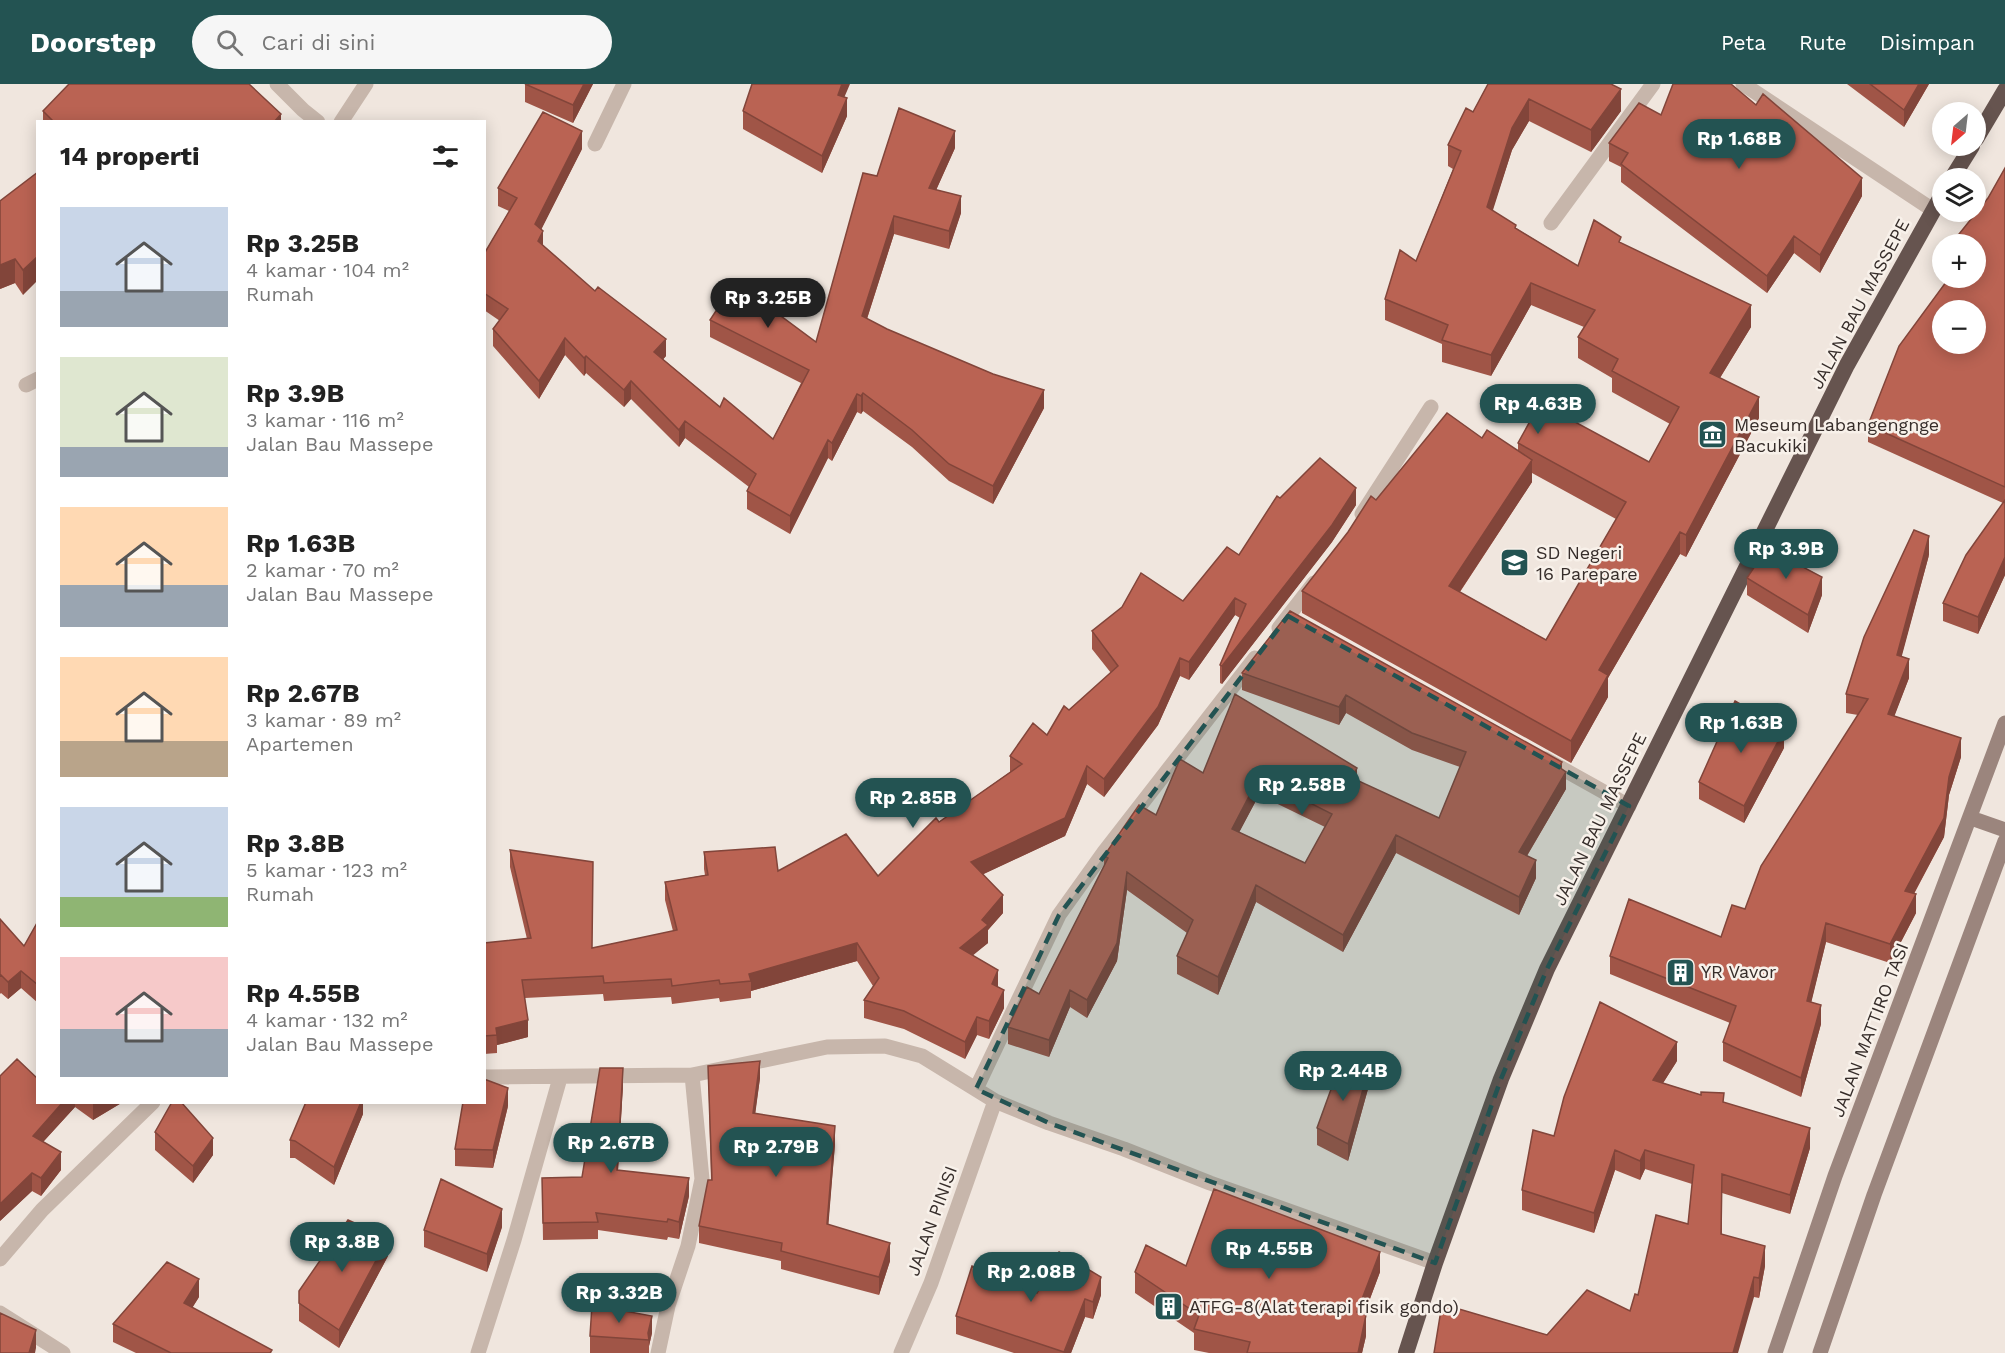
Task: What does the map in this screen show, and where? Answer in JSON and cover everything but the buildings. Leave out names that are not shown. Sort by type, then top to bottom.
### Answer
[{"type":"highway","points":[[1986,123],[2005,90]]},
{"type":"highway","name":"JALAN BAU MASSEPE","points":[[1406,1353],[1435,1263],[1501,1079],[1547,969],[1847,365],[1932,212]]},
{"type":"main road","name":"JALAN MATTIRO TASI","points":[[1775,1353],[1835,1176],[2005,723]]},
{"type":"main road","points":[[1971,818],[2005,830]]},
{"type":"main road","points":[[1820,1353],[1874,1195],[2005,842]]},
{"type":"street","points":[[277,84],[316,120]]},
{"type":"street","points":[[342,120],[366,84]]},
{"type":"street","points":[[595,144],[624,84]]},
{"type":"street","points":[[1551,222],[1653,84]]},
{"type":"street","points":[[1743,84],[1932,209]]},
{"type":"street","points":[[1353,528],[1431,407]]},
{"type":"street","points":[[976,1089],[1059,915],[1104,852],[1269,640],[1293,619],[1321,574]]},
{"type":"street","points":[[1536,754],[1629,806]]},
{"type":"street","points":[[486,1077],[692,1075],[828,1047],[885,1046],[922,1056],[995,1101],[1210,1184],[1435,1263]]},
{"type":"street","points":[[658,1353],[668,1306],[688,1246],[702,1179],[692,1075]]},
{"type":"street","points":[[478,1353],[499,1290],[560,1077]]},
{"type":"street","name":"JALAN PINISI","points":[[901,1353],[931,1283],[995,1101]]},
{"type":"street","points":[[0,1259],[42,1210],[151,1104]]},
{"type":"street","points":[[0,1313],[63,1353]]},
{"type":"highlighted area","points":[[1288,616],[1629,806],[1547,969],[1501,1079],[1435,1263],[1049,1123],[976,1089],[1059,915]]},
{"type":"place","name":"Meseum Labangengnge Bacukiki","points":[[1713,435]]},
{"type":"place","name":"SD Negeri 16 Parepare","points":[[1515,563]]},
{"type":"place","name":"YR Vavor","points":[[1680,972]]},
{"type":"place","name":"ATFG-8(Alat terapi fisik gondo)","points":[[1168,1307]]}]
